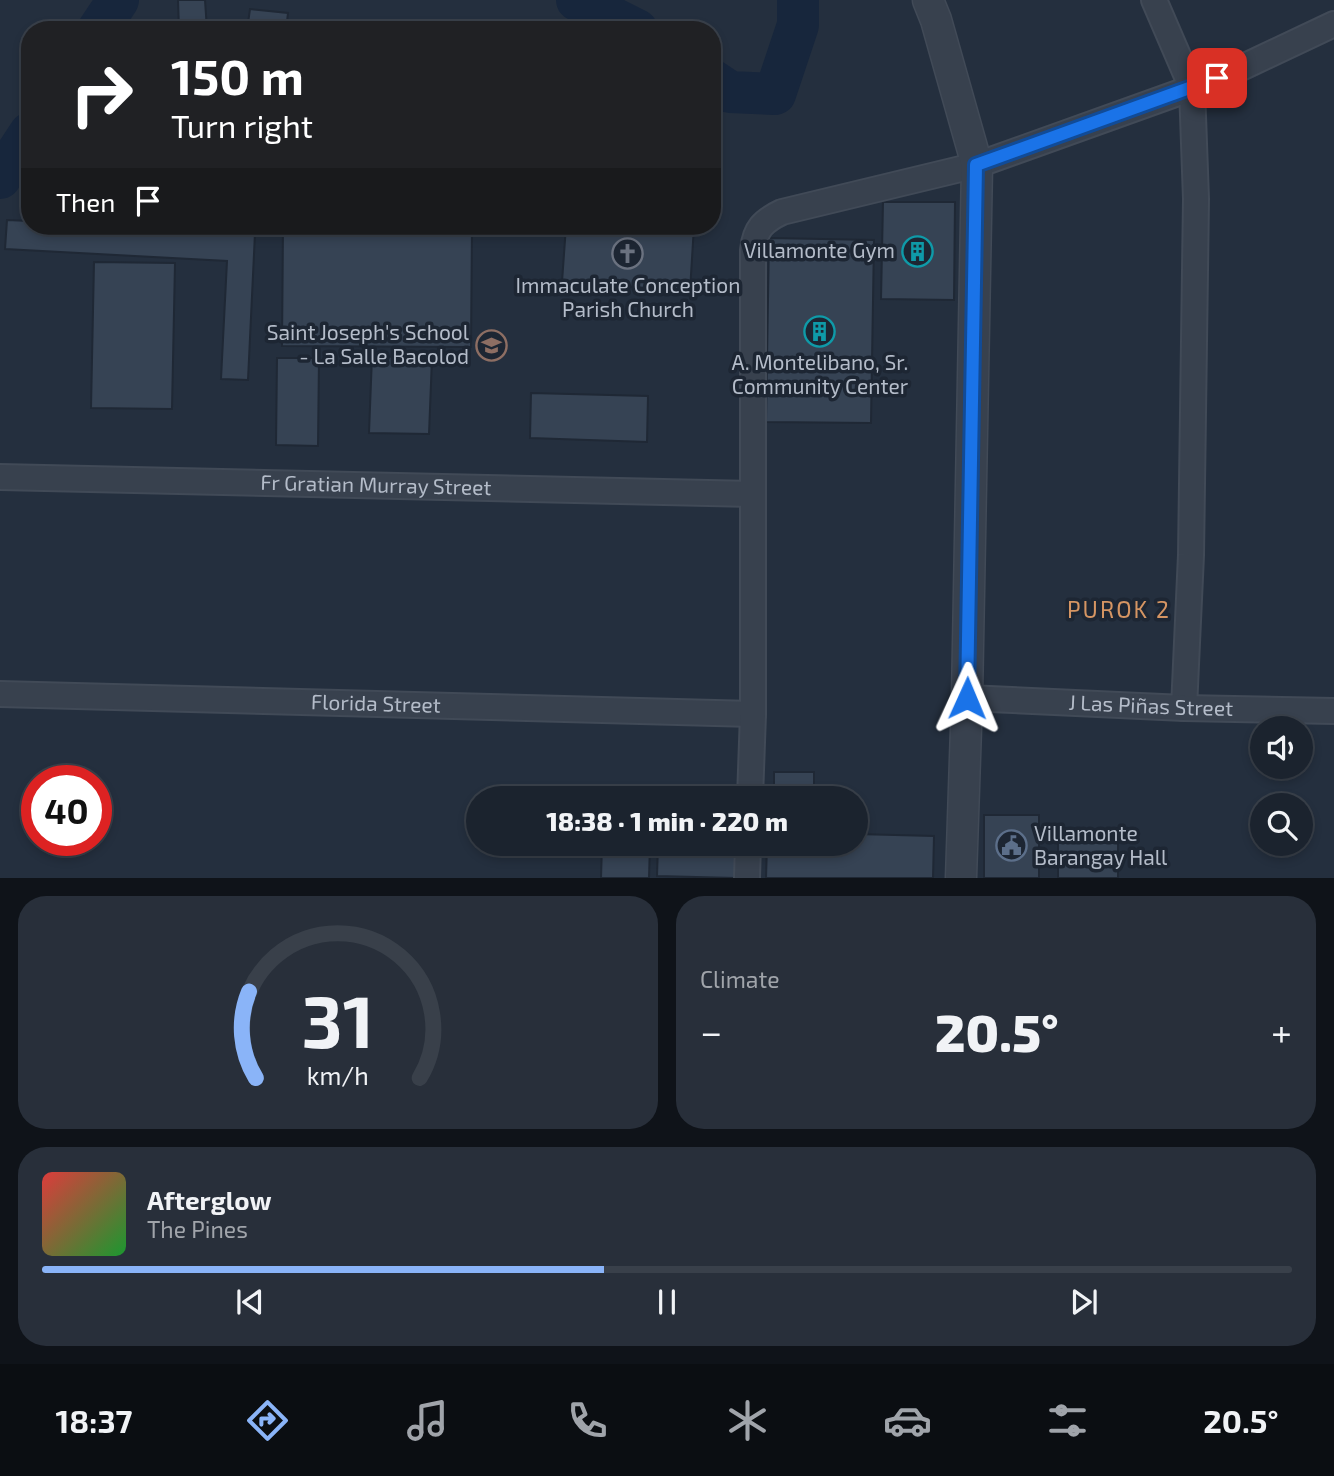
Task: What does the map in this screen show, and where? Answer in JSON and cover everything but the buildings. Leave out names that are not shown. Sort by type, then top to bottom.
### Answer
[{"type":"street","points":[[928,0],[976,165],[967,698],[961,877]]},
{"type":"street","points":[[1154,0],[1192,88],[1195,224],[1191,555],[1184,708]]},
{"type":"street","points":[[750,786],[754,250],[760,225],[782,212],[976,165],[1192,88],[1243,67],[1334,23]]},
{"type":"street","name":"Fr Gratian Murray Street","points":[[0,477],[753,494]]},
{"type":"street","name":"Florida Street","points":[[0,694],[753,714]]},
{"type":"street","name":"J Las Piñas Street","points":[[967,698],[1184,708],[1334,711]]},
{"type":"street","points":[[747,877],[748,856]]},
{"type":"waterway","points":[[104,21],[118,0]]},
{"type":"waterway","points":[[577,0],[619,21]]},
{"type":"waterway","points":[[721,86],[730,92],[775,94],[798,25],[798,0]]},
{"type":"waterway","points":[[0,178],[21,146]]},
{"type":"place","name":"Villamonte Gym","points":[[918,251]]},
{"type":"place","name":"Immaculate Conception Parish Church","points":[[628,254]]},
{"type":"place","name":"A. Montelibano, Sr. Community Center","points":[[820,331]]},
{"type":"place","name":"Saint Joseph's School - La Salle Bacolod","points":[[492,345]]},
{"type":"place","name":"Villamonte Barangay Hall","points":[[1011,846]]},
{"type":"district","name":"PUROK 2","points":[[1119,610]]},
{"type":"route","points":[[967,698],[976,165],[1217,78]]}]
